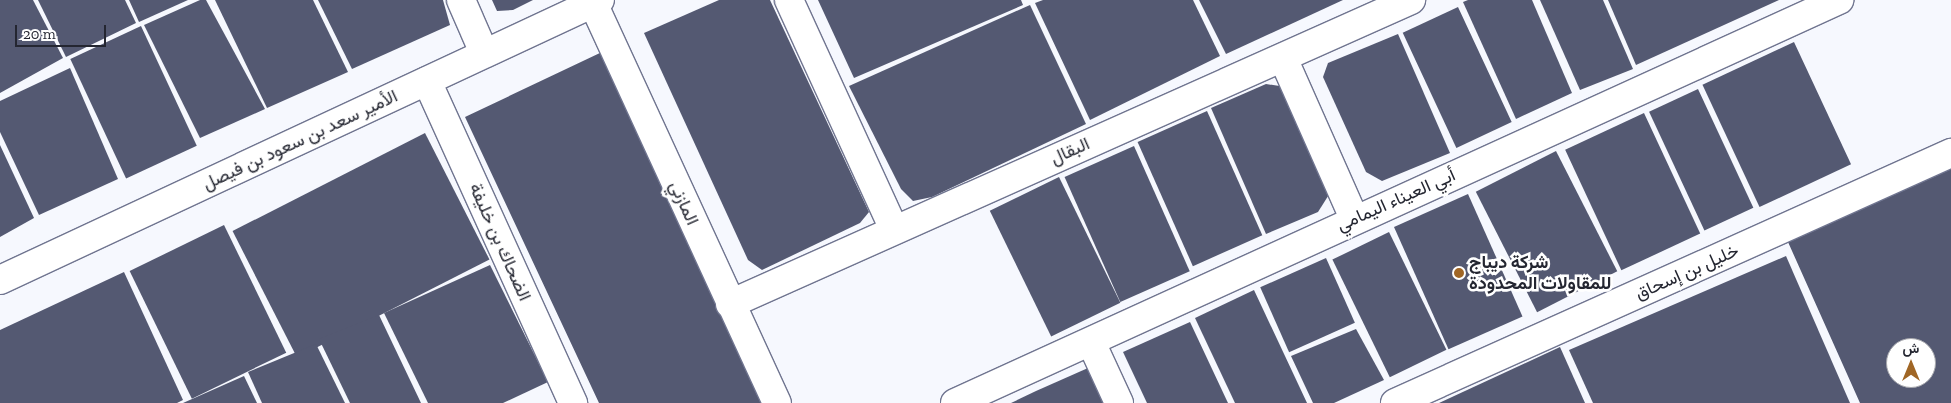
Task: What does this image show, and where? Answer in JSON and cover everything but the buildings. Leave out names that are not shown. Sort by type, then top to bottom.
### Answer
[{"type":"street","points":[[461,0],[484,52]]},
{"type":"street","points":[[789,0],[894,229]]},
{"type":"street","name":"البقال","points":[[730,304],[894,229],[1411,0]]},
{"type":"street","name":"أبي العيناء اليمامي","points":[[955,403],[1091,342],[1354,218],[1839,0]]},
{"type":"street","name":"الأمير سعد بن سعود بن فيصل","points":[[0,280],[426,81],[484,52],[596,2]]},
{"type":"street","name":"المازني","points":[[596,2],[730,304],[777,403]]},
{"type":"street","points":[[1283,58],[1354,218]]},
{"type":"street","name":"الضحاك بن خليفة","points":[[426,81],[570,402]]},
{"type":"street","name":"خليل بن إسحاق","points":[[1395,403],[1951,153]]},
{"type":"street","points":[[1091,342],[1119,403]]},
{"type":"place","name":"شركة ديباج للمقاولات المحدودة","points":[[1459,273]]}]
